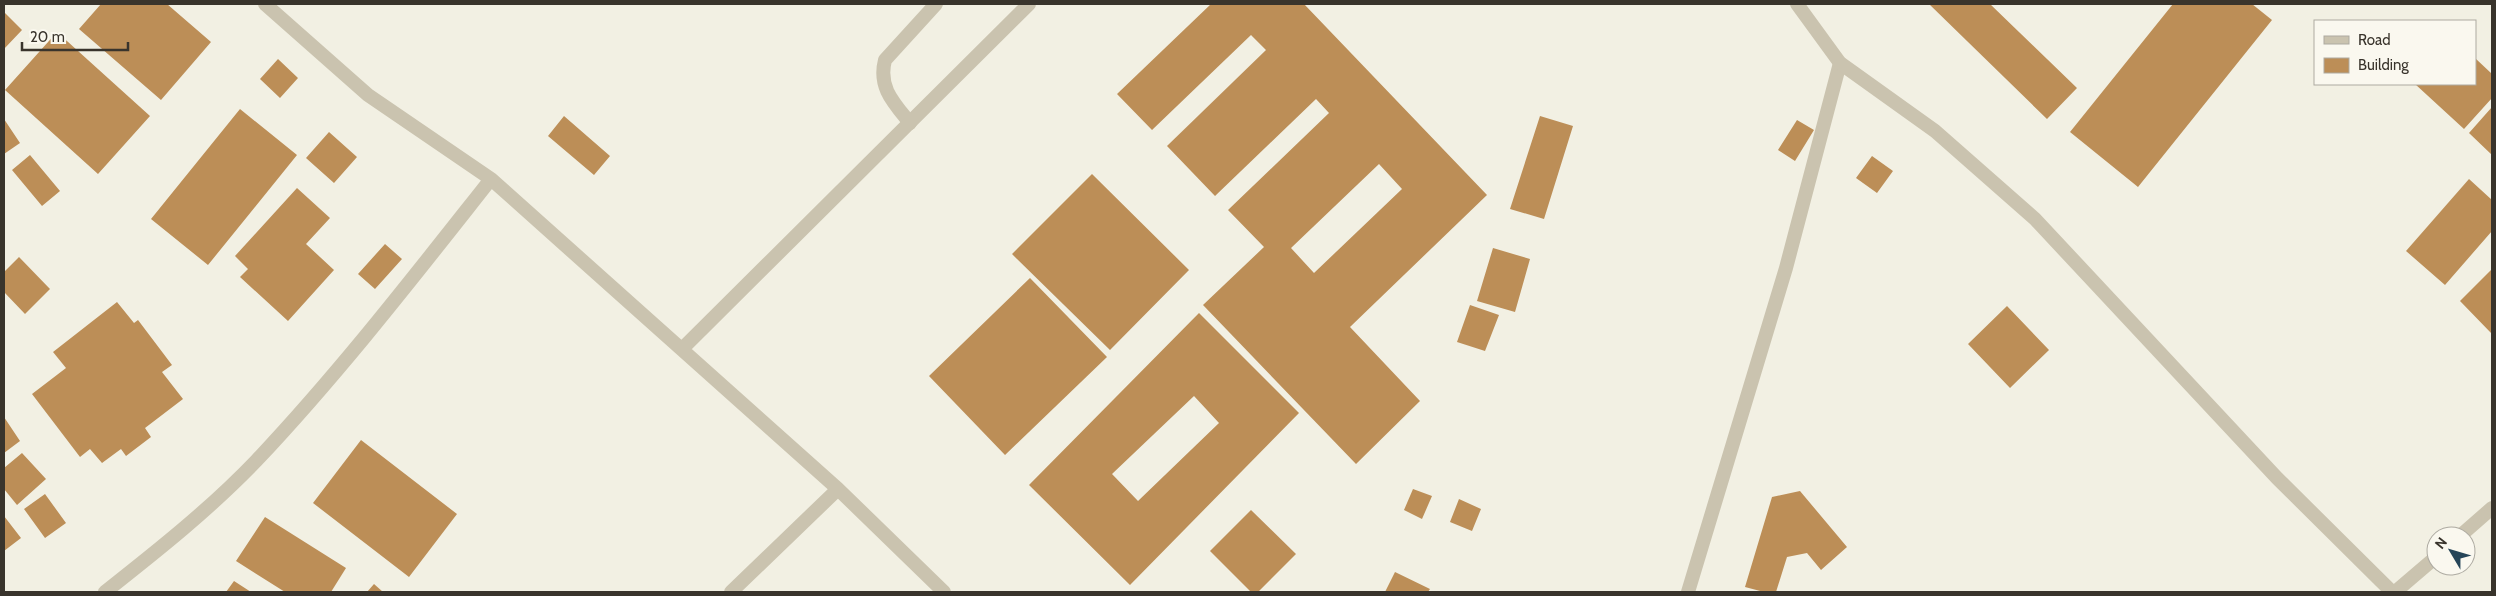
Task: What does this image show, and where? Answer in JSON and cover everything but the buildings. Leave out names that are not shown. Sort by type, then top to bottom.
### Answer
[{"type":"street","points":[[266,4],[368,95],[491,179],[838,489],[944,592]]},
{"type":"street","points":[[910,123],[888,95],[882,72],[885,60],[936,4]]},
{"type":"street","points":[[682,349],[1029,4]]},
{"type":"street","points":[[1797,4],[1840,63],[1935,132],[2035,218],[2277,478],[2394,592],[2426,565]]},
{"type":"street","points":[[1688,592],[1786,268],[1840,63]]},
{"type":"street","points":[[105,592],[169,542],[256,462],[367,336],[491,179]]},
{"type":"street","points":[[731,592],[838,489]]},
{"type":"street","points":[[2471,526],[2492,508]]}]
